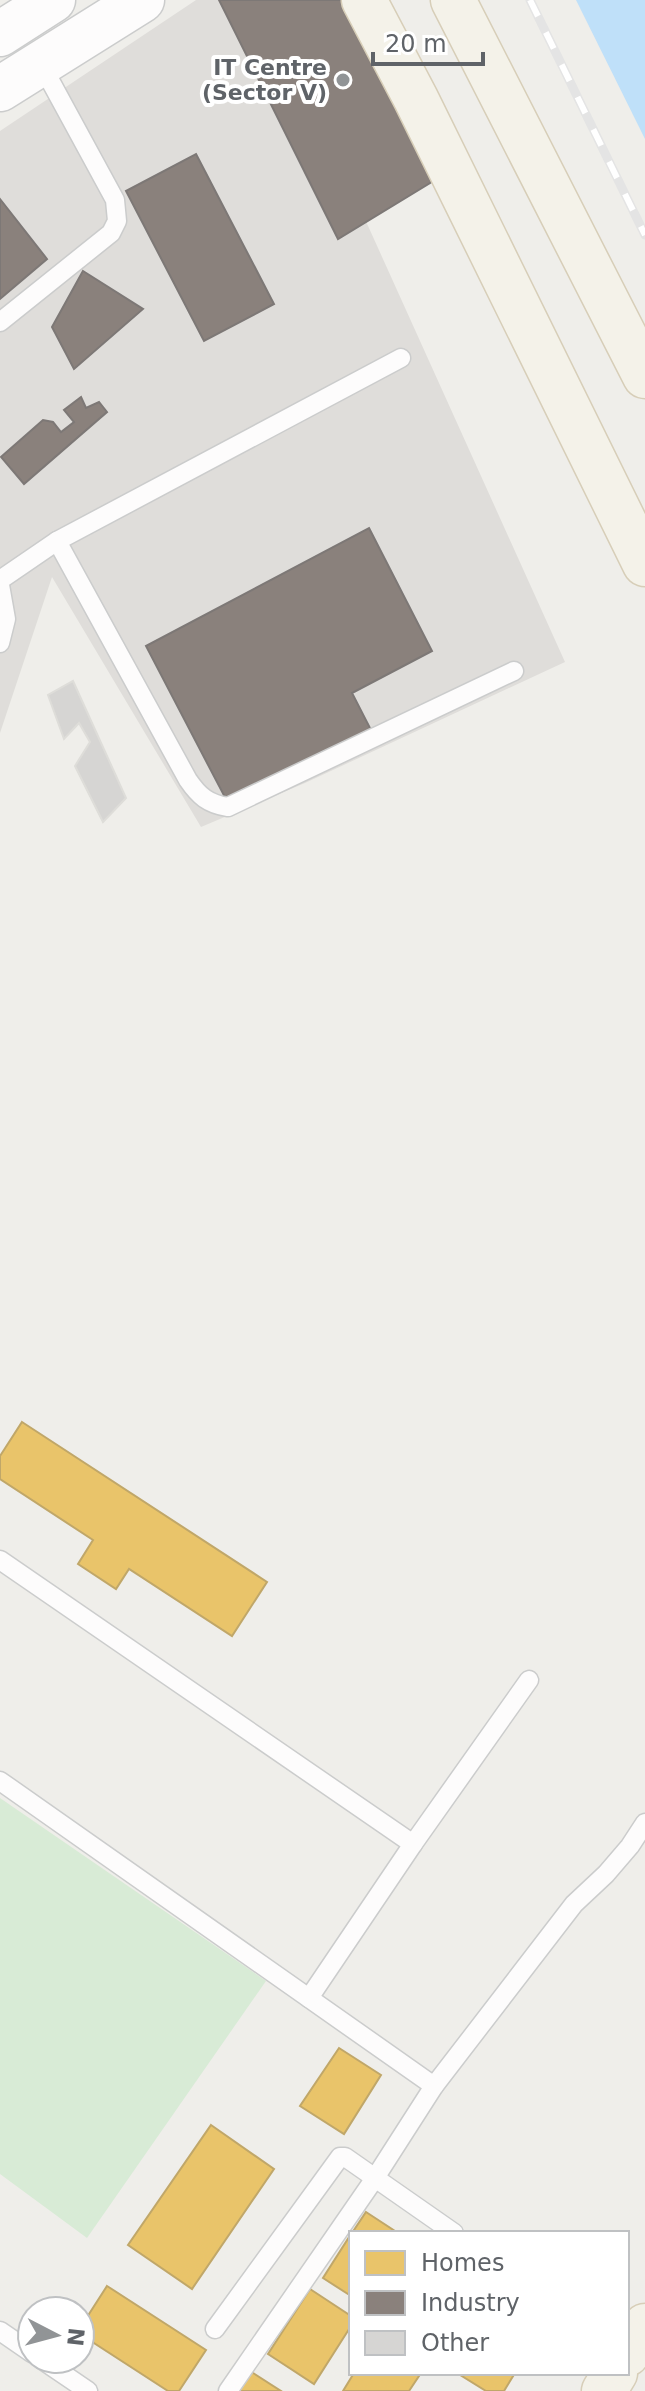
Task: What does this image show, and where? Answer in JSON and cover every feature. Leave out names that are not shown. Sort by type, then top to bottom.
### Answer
[{"type":"main road","points":[[364,0],[645,564]]},
{"type":"main road","points":[[453,0],[645,376]]},
{"type":"main road","points":[[629,2351],[645,2326]]},
{"type":"street","points":[[0,34],[53,0]]},
{"type":"street","points":[[0,89],[142,0]]},
{"type":"lane","points":[[0,322],[111,233],[117,221],[115,200],[40,62]]},
{"type":"lane","points":[[0,643],[6,619],[0,582],[57,541],[401,358]]},
{"type":"lane","points":[[57,541],[188,780],[198,795],[212,804],[228,807],[514,671]]},
{"type":"lane","points":[[0,1560],[413,1844]]},
{"type":"lane","points":[[309,1998],[529,1680]]},
{"type":"lane","points":[[0,1781],[434,2086]]},
{"type":"lane","points":[[228,2391],[375,2178],[434,2086],[574,1904],[606,1874],[645,1823]]},
{"type":"lane","points":[[215,2329],[337,2160],[345,2157],[451,2231]]},
{"type":"lane","points":[[64,2375],[88,2391]]},
{"type":"shaded area","points":[[196,0],[266,0],[565,662],[305,783],[201,827],[52,577],[0,733],[0,131]]},
{"type":"green space","points":[[0,1798],[266,1981],[87,2238],[0,2174]]},
{"type":"water","points":[[576,0],[645,0],[645,139]]},
{"type":"building: Homes","points":[[22,1422],[267,1582],[232,1636],[129,1569],[116,1589],[78,1564],[93,1540],[0,1479],[0,1456]]},
{"type":"building: Homes","points":[[339,2048],[381,2075],[344,2134],[300,2106]]},
{"type":"building: Homes","points":[[211,2125],[274,2169],[192,2289],[128,2245]]},
{"type":"building: Homes","points":[[366,2212],[395,2231],[353,2231]]},
{"type":"building: Homes","points":[[349,2237],[349,2295],[323,2278]]},
{"type":"building: Homes","points":[[107,2286],[206,2350],[179,2391],[168,2391],[96,2344],[96,2303]]},
{"type":"building: Homes","points":[[310,2289],[349,2315],[349,2329],[314,2384],[268,2354]]},
{"type":"building: Homes","points":[[250,2371],[281,2391],[237,2391]]},
{"type":"building: Homes","points":[[353,2375],[420,2375],[409,2391],[343,2391]]},
{"type":"building: Homes","points":[[460,2375],[514,2375],[504,2391],[486,2391]]},
{"type":"building: Industry","name":"IT Centre (Sector V)","points":[[219,0],[386,0],[468,160],[338,239]]},
{"type":"building: Industry","points":[[196,154],[274,304],[204,341],[126,191]]},
{"type":"building: Industry","points":[[0,199],[47,259],[0,299]]},
{"type":"building: Industry","points":[[83,271],[143,309],[74,369],[52,327]]},
{"type":"building: Industry","points":[[81,397],[86,408],[99,402],[107,412],[24,484],[1,457],[43,420],[53,422],[61,432],[74,422],[64,410]]},
{"type":"building: Industry","points":[[369,528],[432,651],[352,693],[371,730],[229,805],[146,646]]},
{"type":"building: Other","points":[[73,681],[126,798],[103,822],[75,766],[90,742],[79,723],[64,739],[48,695]]},
{"type":"railway","points":[[530,0],[645,235]]},
{"type":"place","name":"IT Centre (Sector V)","points":[[343,80]]}]
